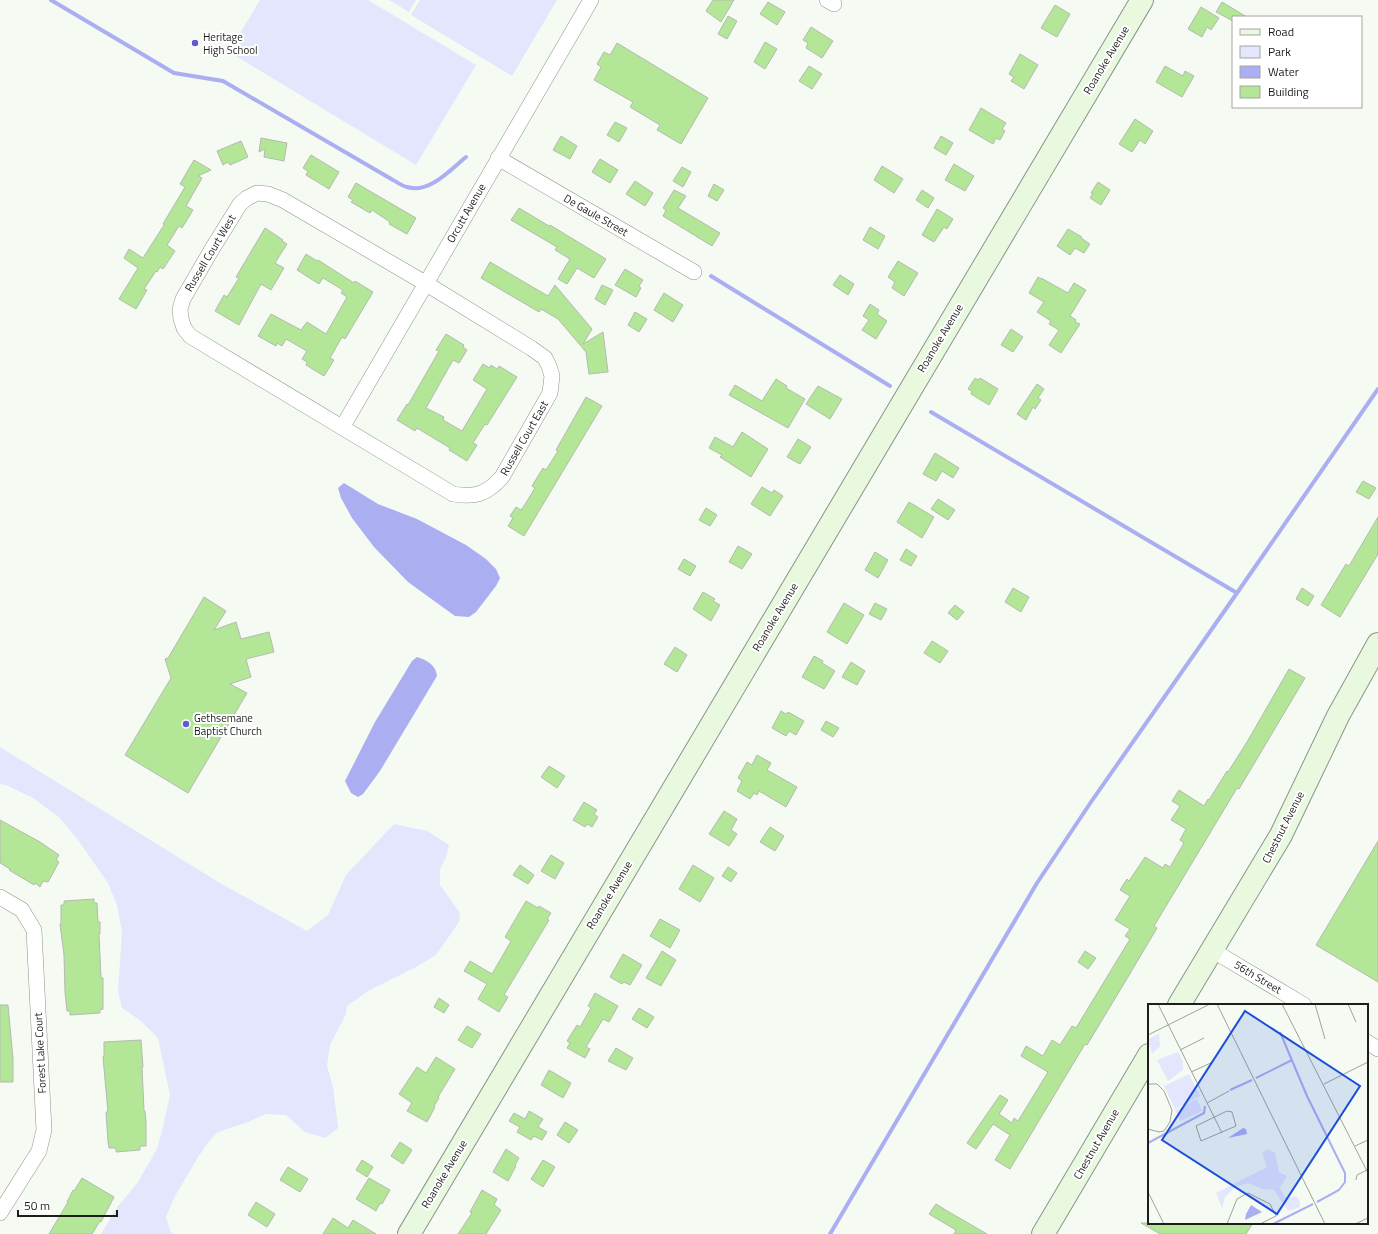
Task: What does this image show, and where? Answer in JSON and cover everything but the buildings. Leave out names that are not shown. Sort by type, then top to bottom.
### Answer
[{"type":"street","name":"Orcutt Avenue","points":[[343,426],[591,0]]},
{"type":"street","name":"Roanoke Avenue","points":[[409,1234],[1142,0]]},
{"type":"street","name":"De Gaule Street","points":[[498,158],[694,272]]},
{"type":"street","name":"Russell Court West","points":[[343,426],[190,336],[184,328],[180,309],[190,284],[240,204],[247,198],[257,193],[268,194],[283,200],[425,283]]},
{"type":"street","name":"Russell Court East","points":[[343,426],[453,494],[474,496],[494,486],[502,477],[550,393],[552,376],[549,366],[545,358],[531,348],[425,283]]},
{"type":"street","name":"Chestnut Avenue","points":[[1180,1004],[1281,835],[1338,716],[1378,644]]},
{"type":"street","name":"Forest Lake Court","points":[[0,897],[22,910],[34,930],[44,1130],[39,1151],[0,1213]]},
{"type":"street","name":"56th Street","points":[[1212,950],[1302,1004]]},
{"type":"street","points":[[1368,1043],[1378,1049]]},
{"type":"street","name":"Chestnut Avenue","points":[[1044,1234],[1148,1057]]},
{"type":"green space","points":[[260,0],[368,0],[476,65],[416,165],[229,52]]},
{"type":"green space","points":[[389,0],[416,0],[409,12]]},
{"type":"green space","points":[[420,0],[557,0],[512,76],[411,15]]},
{"type":"green space","points":[[0,747],[220,883],[307,931],[328,915],[346,875],[394,824],[427,831],[449,845],[446,857],[440,869],[440,885],[460,913],[459,922],[436,955],[416,967],[368,991],[347,1006],[346,1014],[330,1045],[327,1066],[333,1087],[338,1128],[325,1138],[305,1132],[286,1115],[266,1114],[218,1132],[210,1140],[198,1157],[175,1196],[166,1217],[171,1233],[173,1234],[101,1234],[116,1209],[138,1182],[157,1149],[170,1095],[158,1038],[141,1021],[122,1008],[118,991],[122,932],[117,905],[108,883],[78,840],[60,818],[33,798],[6,785],[0,784]]},
{"type":"water","points":[[344,483],[378,504],[417,519],[466,545],[486,559],[496,569],[500,578],[496,586],[476,612],[469,617],[455,616],[408,582],[374,547],[352,518],[341,498],[338,488]]},
{"type":"water","points":[[417,657],[433,666],[437,676],[380,771],[363,794],[358,797],[351,793],[345,781],[375,722],[412,661]]},
{"type":"waterway","points":[[51,0],[174,73],[223,81],[405,186],[415,188],[431,184],[439,180],[466,157]]},
{"type":"waterway","points":[[711,276],[890,386]]},
{"type":"waterway","points":[[830,1234],[1037,883],[1091,802],[1378,389]]},
{"type":"waterway","points":[[931,412],[1237,593]]},
{"type":"place","name":"Heritage High School","points":[[195,43]]},
{"type":"place","name":"Gethsemane Baptist Church","points":[[186,724]]}]
